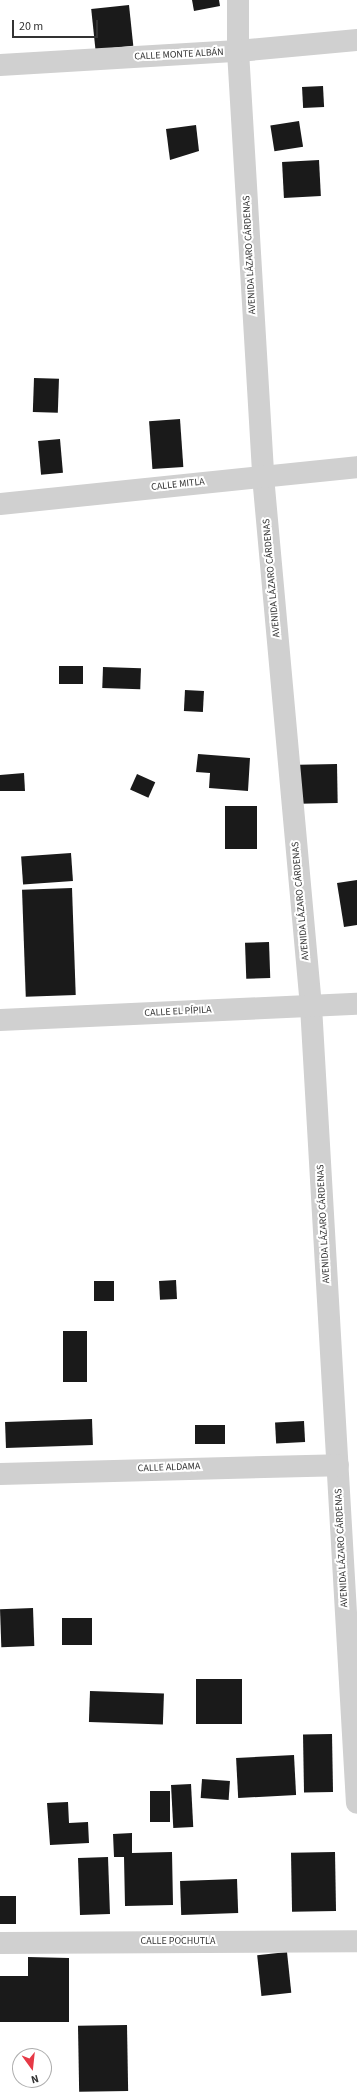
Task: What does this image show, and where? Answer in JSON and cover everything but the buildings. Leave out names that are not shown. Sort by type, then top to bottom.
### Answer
[{"type":"street","name":"AVENIDA LÁZARO CÁRDENAS","points":[[238,0],[238,51],[262,476],[311,1006],[357,1803]]},
{"type":"street","name":"CALLE MONTE ALBÁN","points":[[0,65],[238,51],[357,40]]},
{"type":"street","name":"CALLE MITLA","points":[[0,504],[357,467]]},
{"type":"street","name":"CALLE EL PÍPILA","points":[[0,1020],[357,1004]]},
{"type":"street","name":"CALLE ALDAMA","points":[[0,1474],[338,1465]]},
{"type":"street","name":"CALLE POCHUTLA","points":[[0,1943],[357,1942]]}]
